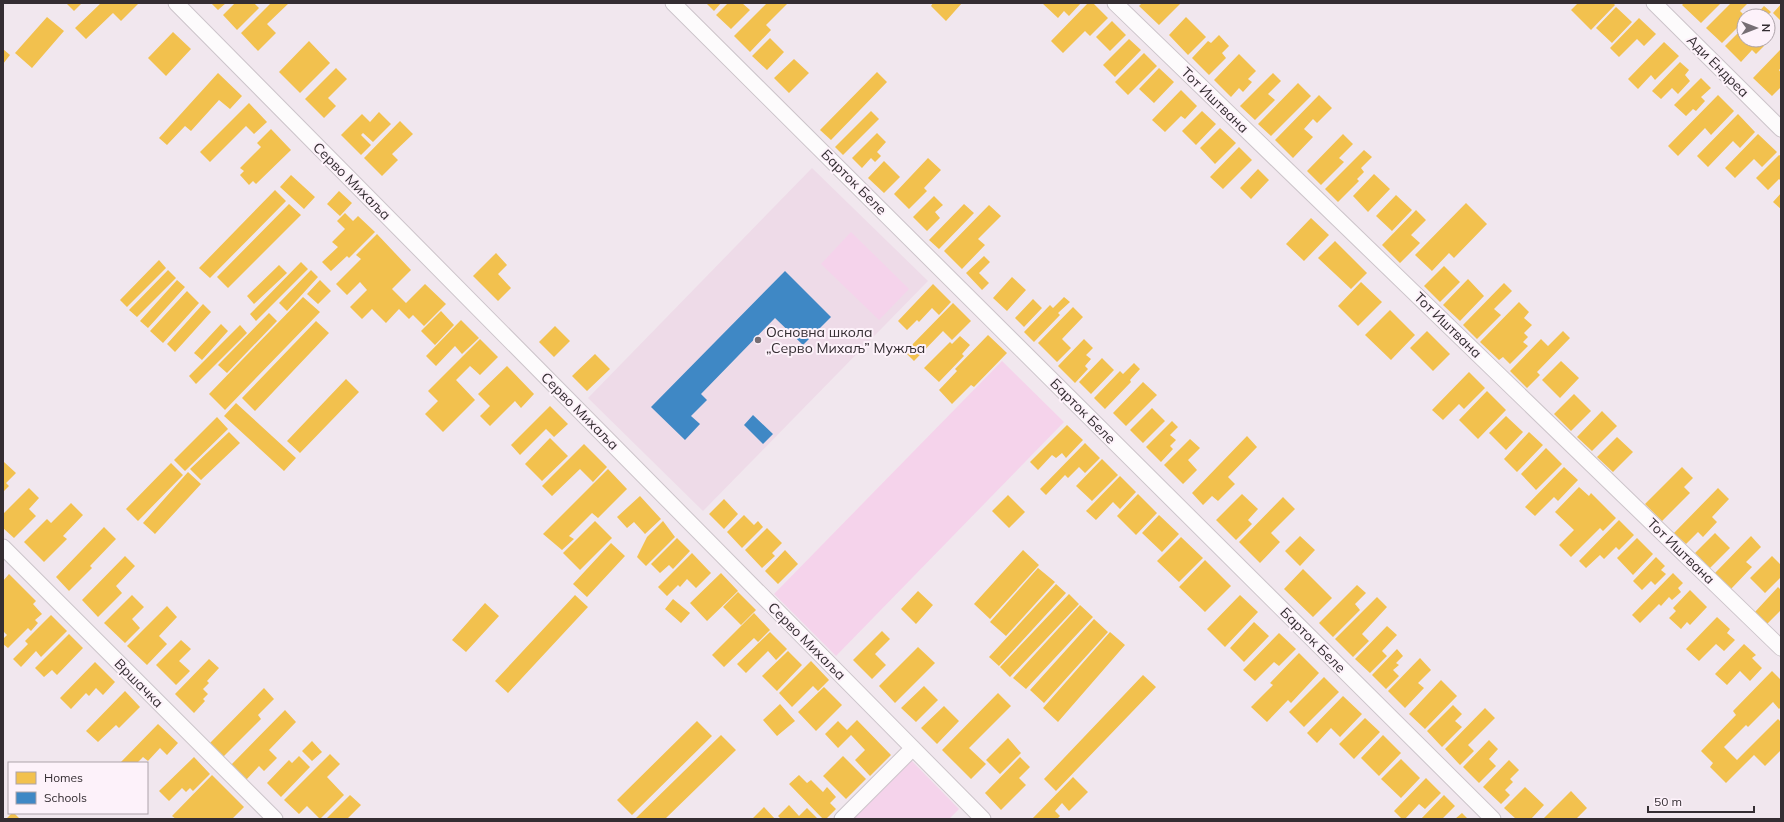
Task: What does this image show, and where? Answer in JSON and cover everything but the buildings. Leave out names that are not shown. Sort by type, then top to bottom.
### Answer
[{"type":"street","name":"Серво Михаља","points":[[176,3],[983,819]]},
{"type":"street","name":"Барток Беле","points":[[673,3],[1493,819]]},
{"type":"street","name":"Тот Иштвана","points":[[1115,3],[1781,648]]},
{"type":"street","name":"Ади Ендреа","points":[[1654,3],[1781,129]]},
{"type":"street","name":"Вршачка","points":[[3,547],[275,819]]},
{"type":"street","points":[[842,819],[913,748]]},
{"type":"shaded area","name":"Основна школа „Серво Михаљ” Мужља","points":[[812,168],[928,281],[703,511],[588,398]]},
{"type":"shaded area","points":[[851,232],[909,289],[879,320],[821,264]]},
{"type":"shaded area","points":[[1002,361],[1064,422],[836,656],[774,594]]},
{"type":"shaded area","points":[[910,759],[959,809],[949,819],[849,819]]},
{"type":"place","name":"Основна школа „Серво Михаљ” Мужља","points":[[758,340]]}]
